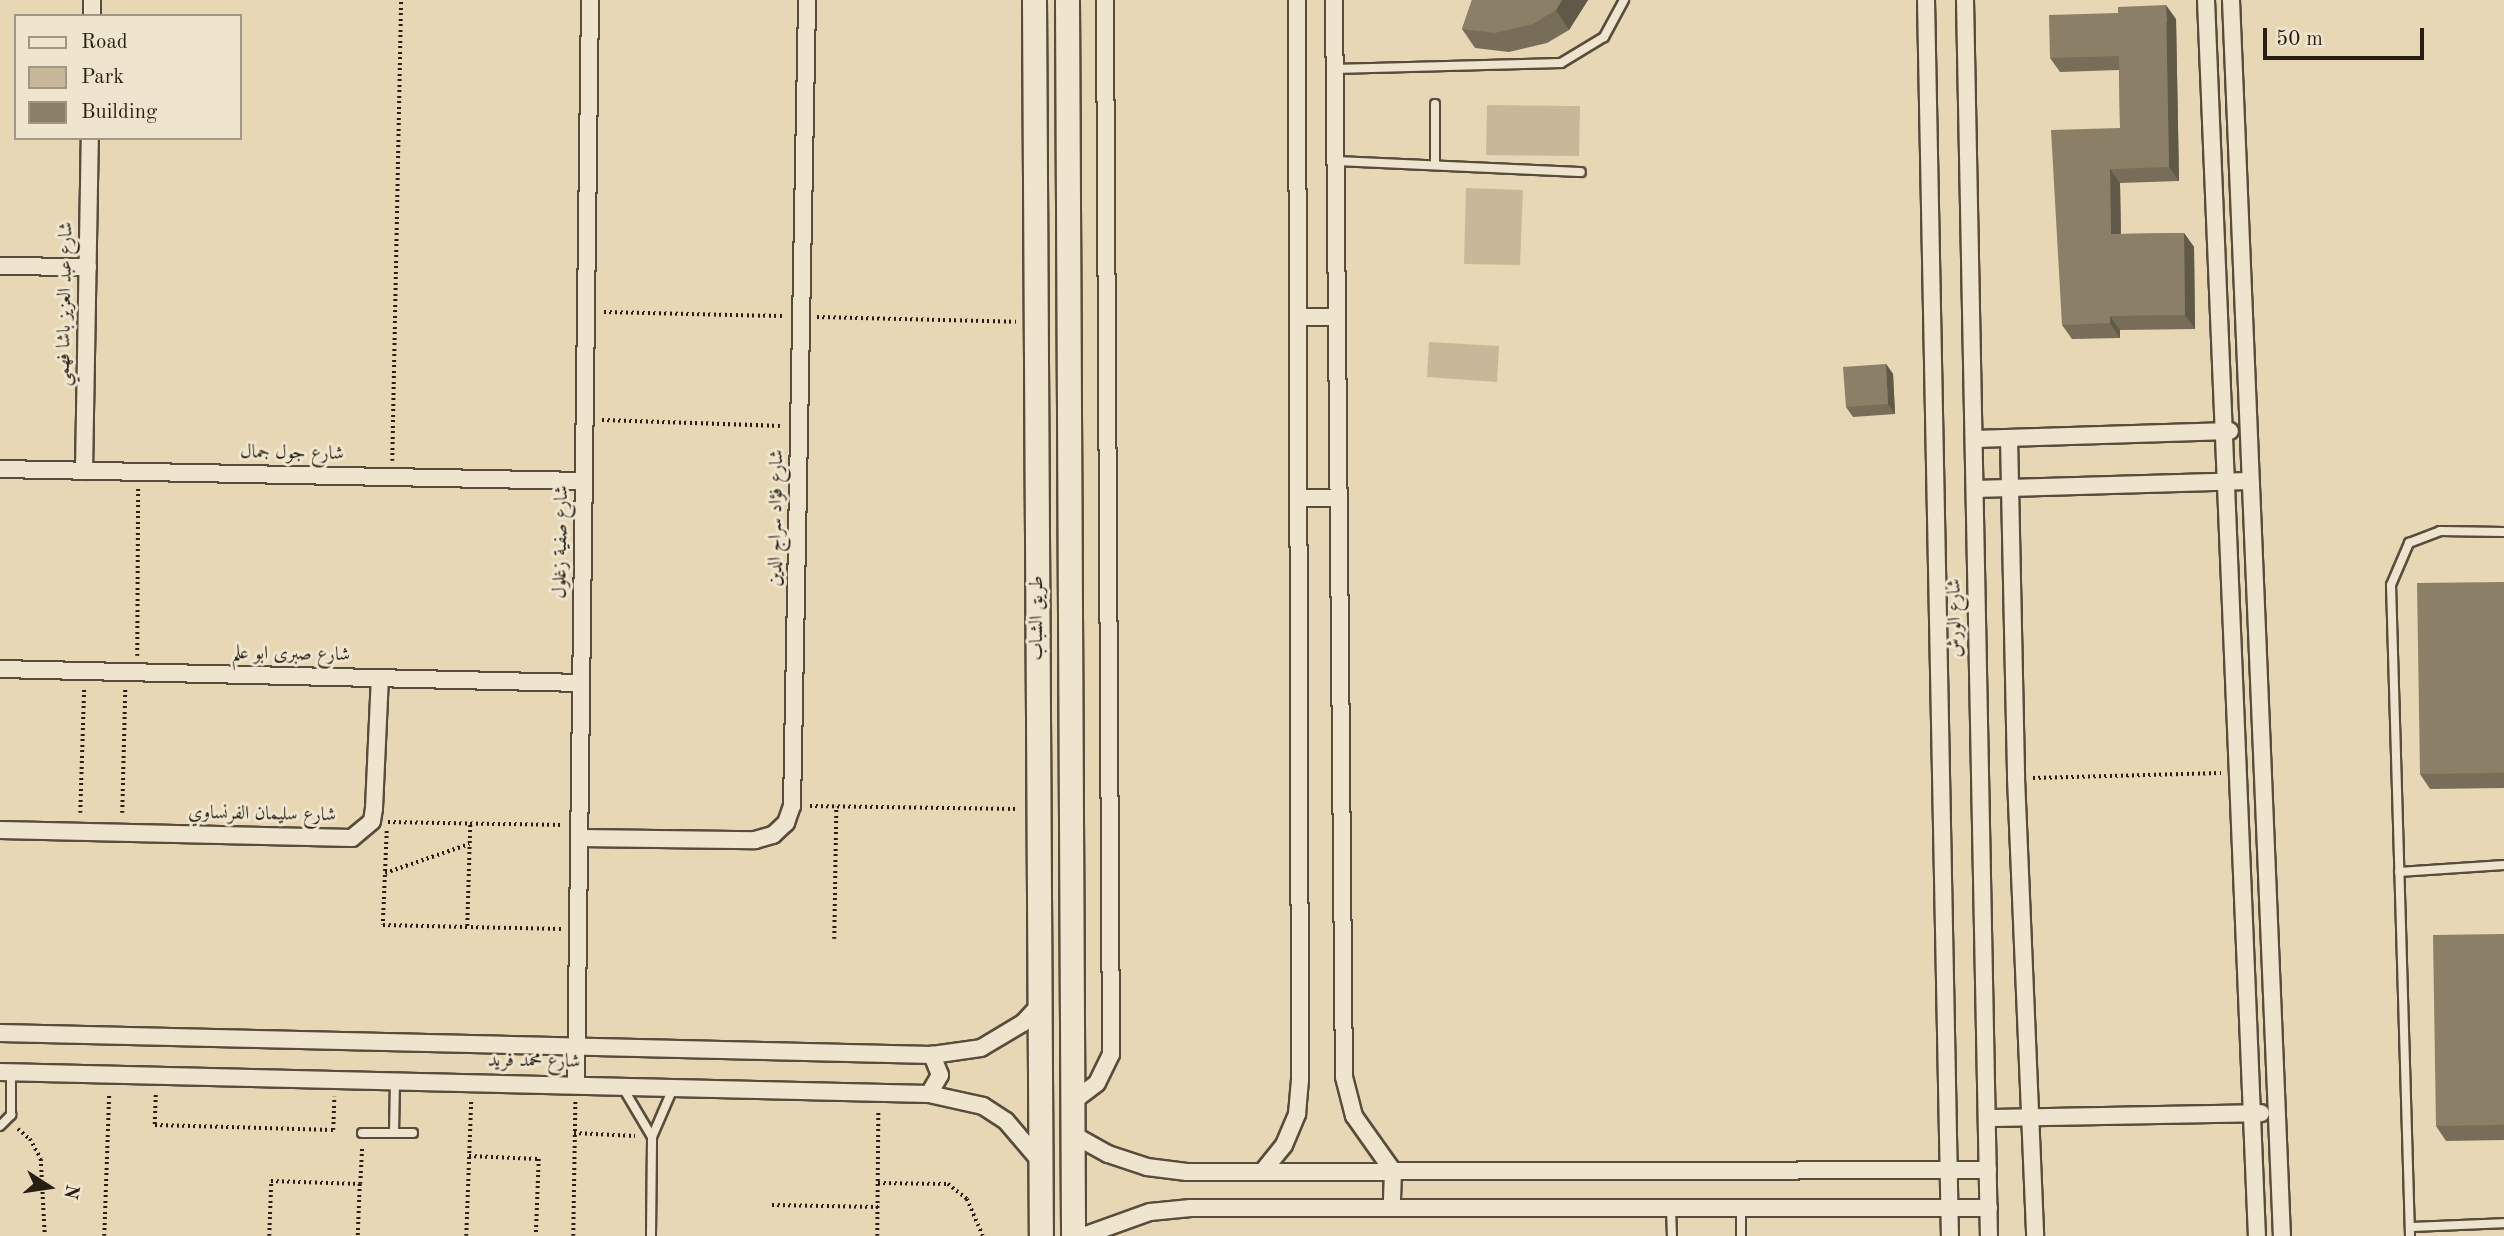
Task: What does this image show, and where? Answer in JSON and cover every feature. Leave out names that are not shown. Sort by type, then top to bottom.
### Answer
[{"type":"street","name":"شارع صفية زغلول","points":[[576,1084],[590,0]]},
{"type":"street","name":"شارع فؤاد سراج الدين","points":[[792,806],[807,0]]},
{"type":"street","name":"طريق الشباب","points":[[1034,0],[1041,1236]]},
{"type":"street","name":"طريق الشباب","points":[[1067,0],[1073,1236]]},
{"type":"street","points":[[1072,1102],[1097,1083],[1111,1054],[1105,0]]},
{"type":"street","points":[[1263,1171],[1284,1145],[1297,1114],[1300,1080],[1297,0]]},
{"type":"street","points":[[1334,0],[1344,1077],[1354,1116],[1393,1171],[1392,1208]]},
{"type":"street","name":"شارع الورش","points":[[1926,0],[1950,1236]]},
{"type":"street","name":"شارع الورش","points":[[1965,0],[1989,1236]]},
{"type":"street","points":[[2206,0],[2223,482],[2257,1236]]},
{"type":"street","points":[[2231,0],[2248,481],[2282,1236]]},
{"type":"street","name":"شارع عبد العزيز باشا فهمي","points":[[85,471],[90,140]]},
{"type":"street","points":[[0,266],[88,267]]},
{"type":"street","points":[[1298,317],[1336,317]]},
{"type":"street","points":[[1974,439],[2246,430]]},
{"type":"street","points":[[2010,438],[2016,778],[2035,1236]]},
{"type":"street","name":"شارع جول جمال","points":[[0,469],[584,481]]},
{"type":"street","points":[[1975,489],[2248,481]]},
{"type":"street","points":[[1299,498],[1337,498]]},
{"type":"street","name":"شارع صبرى ابو علم","points":[[0,669],[581,683]]},
{"type":"street","points":[[380,678],[380,822]]},
{"type":"street","points":[[579,832],[755,840],[779,829],[792,806]]},
{"type":"street","name":"شارع سليمان الفرنساوي","points":[[0,831],[352,838],[380,822]]},
{"type":"street","name":"شارع محمد فريد","points":[[0,1033],[932,1055],[957,1054],[1003,1038],[1040,1005]]},
{"type":"street","points":[[929,1094],[940,1075],[932,1055]]},
{"type":"street","name":"شارع محمد فريد","points":[[5,1072],[929,1094],[983,1106],[1006,1121],[1041,1163]]},
{"type":"street","points":[[1987,1118],[2277,1113]]},
{"type":"street","points":[[1072,1134],[1108,1154],[1147,1167],[1263,1171],[1988,1170]]},
{"type":"street","points":[[1083,1236],[1150,1212],[1392,1208],[1989,1208]]},
{"type":"lane","points":[[1334,69],[1561,63],[1604,37],[1624,0]]},
{"type":"lane","points":[[1435,104],[1435,165]]},
{"type":"lane","points":[[1335,161],[1581,172]]},
{"type":"lane","points":[[2504,532],[2440,531],[2409,543],[2391,585],[2410,1232],[2504,1223]]},
{"type":"lane","points":[[2399,872],[2504,865]]},
{"type":"lane","points":[[3,1125],[11,1115],[5,1072]]},
{"type":"lane","points":[[394,1133],[395,1080]]},
{"type":"lane","points":[[622,1085],[652,1137]]},
{"type":"lane","points":[[651,1236],[652,1137],[674,1086]]},
{"type":"lane","points":[[362,1133],[413,1133]]},
{"type":"lane","points":[[1671,1208],[1672,1236]]},
{"type":"lane","points":[[1741,1208],[1741,1236]]},
{"type":"path","points":[[391,477],[401,0]]},
{"type":"path","points":[[584,420],[800,426]]},
{"type":"path","points":[[122,833],[138,472]]},
{"type":"path","points":[[79,832],[85,671]]},
{"type":"path","points":[[2016,778],[2237,772]]},
{"type":"path","points":[[792,806],[1039,809]]},
{"type":"path","points":[[834,939],[836,807]]},
{"type":"path","points":[[578,930],[383,925],[385,873],[380,822],[470,823],[579,832]]},
{"type":"path","points":[[467,927],[470,823]]},
{"type":"path","points":[[385,873],[469,844]]},
{"type":"path","points":[[104,1236],[110,1074]]},
{"type":"path","points":[[157,1075],[155,1125],[333,1130],[334,1079]]},
{"type":"path","points":[[467,1236],[471,1082]]},
{"type":"path","points":[[573,1236],[576,1084]]},
{"type":"path","points":[[877,1236],[879,1092]]},
{"type":"path","points":[[3,1125],[30,1139],[41,1159],[45,1236]]},
{"type":"path","points":[[358,1236],[362,1133]]},
{"type":"path","points":[[575,1133],[652,1137]]},
{"type":"path","points":[[469,1156],[539,1159],[536,1236]]},
{"type":"path","points":[[269,1236],[271,1181],[360,1184]]},
{"type":"path","points":[[878,1183],[948,1184],[967,1199],[984,1236]]},
{"type":"path","points":[[772,1205],[878,1207]]},
{"type":"green space","points":[[1487,105],[1580,106],[1579,156],[1486,155]]},
{"type":"green space","points":[[1466,188],[1523,190],[1520,265],[1464,264]]},
{"type":"green space","points":[[1429,342],[1499,346],[1497,382],[1427,377]]},
{"type":"building","points":[[1472,0],[1562,0],[1556,10],[1533,24],[1495,33],[1462,29]]},
{"type":"building","points":[[2166,5],[2169,167],[2110,169],[2111,234],[2184,233],[2185,315],[2110,316],[2110,323],[2062,325],[2051,130],[2120,128],[2119,56],[2050,58],[2049,15],[2118,13],[2118,7]]},
{"type":"building","points":[[1886,364],[1888,404],[1846,407],[1843,367]]},
{"type":"building","points":[[2504,582],[2504,773],[2420,774],[2417,583]]},
{"type":"building","points":[[2504,934],[2504,1125],[2436,1126],[2433,935]]}]
